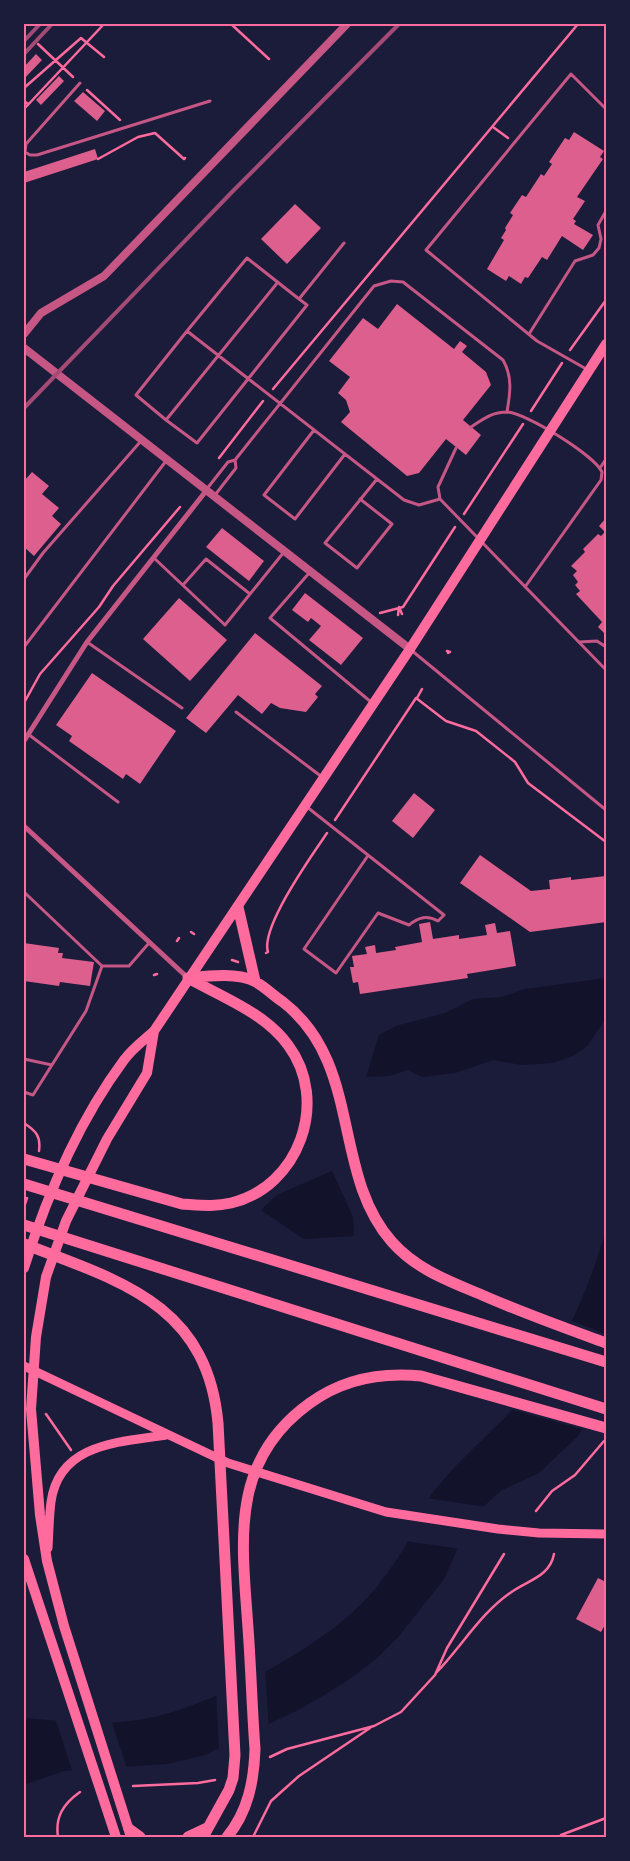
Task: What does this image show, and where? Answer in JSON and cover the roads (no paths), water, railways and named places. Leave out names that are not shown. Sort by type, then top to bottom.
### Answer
[{"type":"highway","points":[[238,907],[255,981]]},
{"type":"highway","points":[[188,978],[221,975],[255,981],[293,1010],[306,1024],[325,1052],[346,1118],[355,1166],[364,1194],[391,1241],[406,1258],[423,1269],[522,1312],[606,1343]]},
{"type":"highway","points":[[24,1159],[182,1204],[213,1206],[232,1203],[251,1196],[278,1176],[294,1154],[305,1128],[307,1115],[306,1084],[300,1065],[289,1046],[279,1034],[255,1016],[188,978]]},
{"type":"highway","points":[[24,1184],[606,1362]]},
{"type":"highway","points":[[24,1225],[606,1409]]},
{"type":"highway","points":[[24,1244],[98,1272],[145,1296],[170,1316],[183,1330],[204,1362],[212,1381],[217,1406],[225,1530],[228,1646],[235,1755],[233,1778],[222,1807],[205,1832],[188,1837]]},
{"type":"highway","points":[[227,1837],[245,1807],[252,1781],[255,1749],[242,1536],[245,1503],[251,1479],[262,1455],[281,1428],[301,1410],[326,1393],[371,1376],[394,1373],[421,1376],[476,1390],[606,1428]]},
{"type":"highway","points":[[130,1833],[140,1837]]},
{"type":"main road","points":[[24,1267],[44,1210],[80,1129],[125,1059],[154,1031],[188,978],[307,806],[606,344]]},
{"type":"main road","points":[[130,1833],[64,1626],[47,1561],[32,1438],[28,1369],[42,1294],[68,1217],[106,1139],[147,1073],[154,1031]]},
{"type":"main road","points":[[28,1369],[228,1463],[386,1512],[462,1524],[539,1532],[606,1534]]},
{"type":"main road","points":[[47,1561],[51,1501],[57,1480],[67,1466],[82,1453],[98,1447],[166,1435]]},
{"type":"main road","points":[[24,1559],[70,1692],[116,1837]]},
{"type":"street","points":[[24,334],[41,314],[104,276],[347,24]]},
{"type":"street","points":[[24,348],[410,649]]},
{"type":"street","points":[[24,741],[87,642],[206,491]]},
{"type":"street","points":[[24,826],[188,978]]},
{"type":"lane","points":[[589,370],[529,334],[426,250],[571,74],[606,109]]},
{"type":"lane","points":[[80,83],[26,144],[25,152],[30,155],[37,155],[210,101]]},
{"type":"lane","points":[[529,334],[575,261],[592,255],[599,248],[601,239],[598,225],[606,211]]},
{"type":"lane","points":[[299,299],[344,243]]},
{"type":"lane","points":[[247,258],[278,282],[307,305],[247,378],[197,444],[136,395],[247,258]]},
{"type":"lane","points":[[206,491],[228,462],[235,460],[374,286],[391,281],[403,282],[503,360],[509,369],[511,385],[507,412]]},
{"type":"lane","points":[[166,420],[278,282]]},
{"type":"lane","points":[[187,331],[404,500],[419,505],[440,499]]},
{"type":"lane","points":[[472,427],[488,416],[507,412],[550,430],[600,468]]},
{"type":"lane","points":[[314,430],[264,495],[295,519],[345,454]]},
{"type":"lane","points":[[24,578],[43,553],[141,440]]},
{"type":"lane","points":[[456,448],[438,487],[440,499],[479,542],[606,670]]},
{"type":"lane","points":[[525,588],[601,480],[600,468],[606,459]]},
{"type":"lane","points":[[24,646],[167,460]]},
{"type":"lane","points":[[213,497],[236,468],[235,460]]},
{"type":"lane","points":[[360,499],[392,524],[357,568],[325,543],[360,499],[377,479]]},
{"type":"lane","points":[[154,558],[225,625],[284,552]]},
{"type":"lane","points":[[183,585],[206,559],[250,594]]},
{"type":"lane","points":[[310,572],[270,618],[374,704]]},
{"type":"lane","points":[[579,642],[597,641],[606,647]]},
{"type":"lane","points":[[87,642],[182,708]]},
{"type":"lane","points":[[410,649],[606,810]]},
{"type":"lane","points":[[236,712],[324,779]]},
{"type":"lane","points":[[28,733],[118,802]]},
{"type":"lane","points":[[307,806],[367,856],[444,915],[438,921],[430,917],[416,919],[409,925],[378,913],[336,973],[304,949],[367,856]]},
{"type":"lane","points":[[24,892],[102,966],[129,966],[150,942]]},
{"type":"lane","points":[[24,1092],[33,1095],[86,1011],[102,966]]},
{"type":"lane","points":[[24,1059],[52,1065]]},
{"type":"railway","points":[[24,41],[40,24]]},
{"type":"railway","points":[[24,54],[52,24]]},
{"type":"railway","points":[[24,408],[231,193],[399,24]]}]
